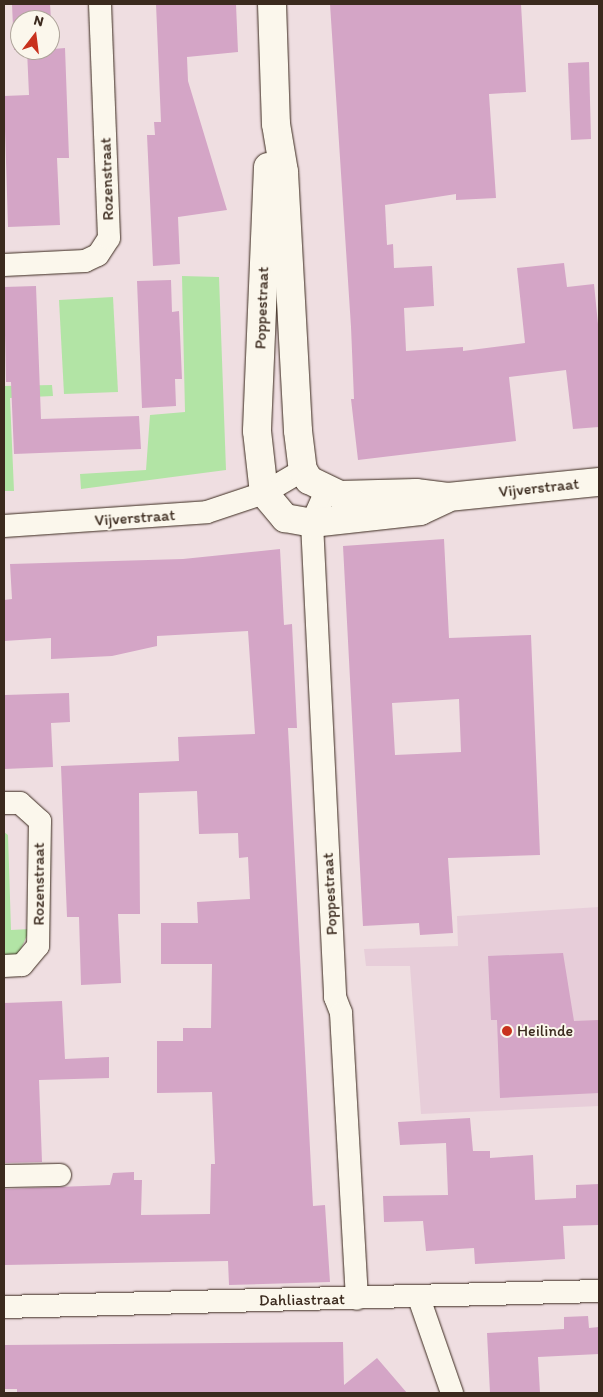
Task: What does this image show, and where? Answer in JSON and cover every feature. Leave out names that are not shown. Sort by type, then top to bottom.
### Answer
[{"type":"street","name":"Rozenstraat","points":[[4,265],[85,261],[98,256],[109,238],[100,4]]},
{"type":"street","name":"Poppestraat","points":[[272,4],[276,124],[284,172],[290,334],[303,470]]},
{"type":"street","name":"Poppestraat","points":[[264,493],[257,432],[267,172],[276,124]]},
{"type":"street","name":"Vijverstraat","points":[[4,526],[207,512],[264,493],[303,470],[309,480],[326,490],[340,495],[416,493],[448,497],[599,482]]},
{"type":"street","name":"Poppestraat","points":[[326,490],[312,524],[335,997],[341,1013],[357,1299]]},
{"type":"street","name":"Vijverstraat","points":[[264,493],[285,518],[312,524],[420,511],[448,497]]},
{"type":"street","name":"Rozenstraat","points":[[4,803],[20,803],[40,821],[38,946],[22,965],[4,966]]},
{"type":"street","points":[[4,1176],[60,1175]]},
{"type":"street","name":"Dahliastraat","points":[[4,1307],[419,1298],[599,1291]]},
{"type":"street","points":[[419,1298],[452,1393]]},
{"type":"shaded area","name":"Heilinde","points":[[599,907],[599,1106],[421,1114],[410,966],[366,966],[364,949],[458,946],[457,916]]},
{"type":"green space","points":[[182,276],[219,277],[226,470],[81,489],[80,474],[146,470],[150,415],[185,412]]},
{"type":"green space","points":[[113,297],[118,392],[64,394],[59,300]]},
{"type":"green space","points":[[52,385],[53,396],[10,398],[14,491],[4,491],[4,386]]},
{"type":"green space","points":[[4,832],[8,835],[11,930],[30,929],[19,953],[4,959]]},
{"type":"building","points":[[12,4],[50,4],[50,10],[12,10]]},
{"type":"building","points":[[156,4],[236,4],[238,52],[187,57],[188,81],[227,210],[178,217],[180,264],[153,266],[147,135],[155,135],[154,122],[161,122]]},
{"type":"building","points":[[330,4],[521,4],[526,92],[489,94],[496,198],[456,200],[456,194],[385,205],[387,245],[393,244],[394,268],[432,266],[434,306],[404,308],[406,351],[463,347],[463,351],[525,343],[517,268],[564,263],[567,287],[594,284],[599,334],[599,427],[573,429],[566,370],[509,377],[516,441],[358,460],[351,399],[354,399],[351,327]]},
{"type":"building","points":[[60,48],[65,48],[69,158],[57,158],[60,225],[8,227],[4,96],[29,95],[27,60],[60,60]]},
{"type":"building","points":[[589,62],[591,139],[571,140],[568,63]]},
{"type":"building","points":[[171,280],[172,312],[179,311],[182,379],[175,379],[176,406],[142,408],[137,281]]},
{"type":"building","points":[[36,286],[41,419],[139,416],[141,449],[14,454],[11,382],[6,382],[4,287]]},
{"type":"building","points":[[444,539],[449,638],[531,635],[540,855],[448,858],[453,933],[420,935],[419,923],[363,926],[343,546]],"holes":[[[459,699],[461,752],[395,755],[392,703]]]},
{"type":"building","points":[[280,549],[284,625],[292,624],[297,728],[288,728],[313,1206],[325,1205],[330,1282],[229,1285],[228,1261],[4,1265],[5,1189],[110,1185],[113,1173],[134,1172],[134,1180],[142,1180],[141,1215],[210,1214],[211,1164],[215,1164],[212,1092],[157,1093],[157,1041],[183,1041],[183,1028],[211,1028],[212,964],[161,964],[161,923],[198,923],[197,902],[250,899],[248,857],[239,858],[238,833],[199,834],[197,791],[139,793],[140,914],[118,914],[121,983],[81,985],[79,917],[67,917],[61,766],[179,761],[178,737],[255,734],[248,631],[157,636],[157,646],[112,656],[51,659],[51,638],[4,641],[4,600],[12,599],[10,564],[183,559]]},
{"type":"building","points":[[69,693],[70,722],[51,723],[53,767],[4,769],[5,695]]},
{"type":"building","points":[[563,953],[574,1021],[599,1020],[599,1093],[500,1098],[497,1020],[491,1020],[488,956]]},
{"type":"building","points":[[62,1001],[65,1059],[109,1057],[109,1078],[39,1080],[42,1162],[4,1163],[4,1003]]},
{"type":"building","points":[[470,1118],[473,1151],[490,1151],[490,1158],[533,1155],[535,1200],[576,1198],[576,1185],[599,1184],[599,1225],[563,1226],[565,1259],[475,1264],[474,1248],[426,1251],[423,1221],[384,1222],[383,1196],[448,1195],[446,1143],[400,1145],[398,1122]]},
{"type":"building","points":[[588,1316],[589,1328],[599,1327],[599,1354],[538,1357],[540,1393],[490,1393],[487,1333],[564,1329],[564,1317]]},
{"type":"building","points":[[343,1342],[344,1385],[377,1358],[407,1393],[17,1393],[17,1389],[5,1389],[5,1345]]},
{"type":"place","name":"Heilinde","points":[[507,1031]]}]
